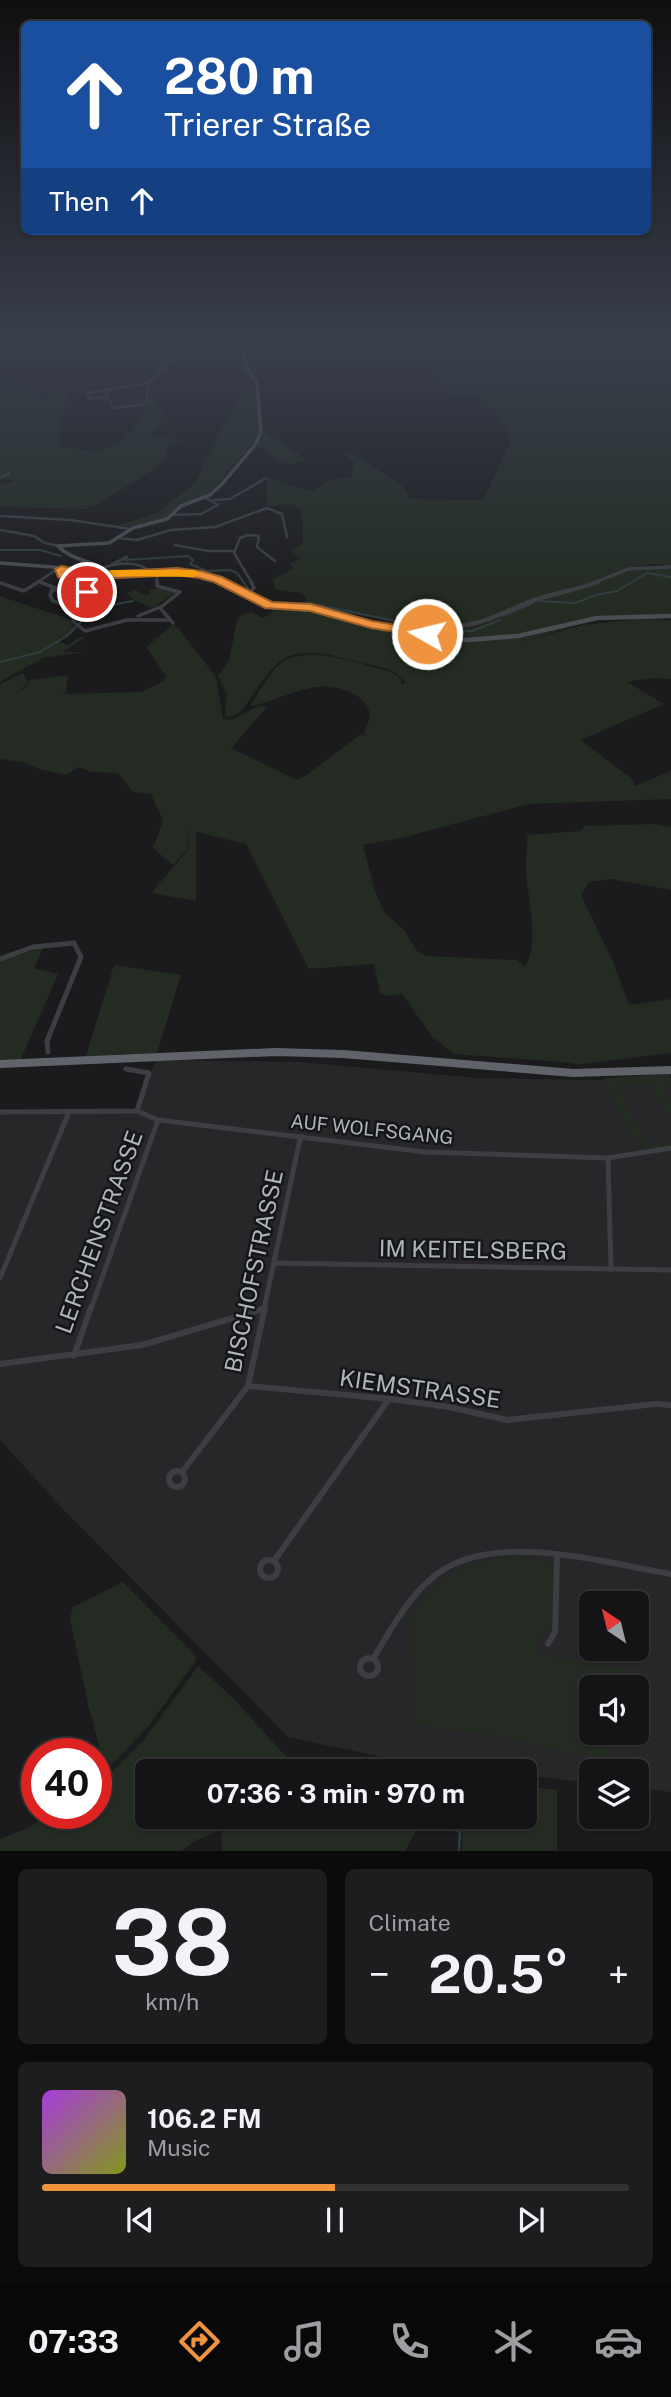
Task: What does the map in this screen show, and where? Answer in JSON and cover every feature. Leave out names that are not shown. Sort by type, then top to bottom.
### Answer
[{"type":"highway","points":[[0,1065],[276,1052],[537,1072],[670,1068]]},
{"type":"main road","points":[[59,546],[101,545],[131,529],[160,522],[186,503],[204,497],[222,484],[260,438],[260,430]]},
{"type":"main road","points":[[59,546],[69,557],[105,567],[112,574]]},
{"type":"main road","points":[[0,563],[60,568],[92,575],[152,571],[187,572],[209,576],[270,606],[299,606],[371,625],[427,635],[478,640],[519,636],[597,618],[671,617]]},
{"type":"street","points":[[0,478],[9,473]]},
{"type":"street","points":[[204,497],[214,500],[229,499],[266,478]]},
{"type":"street","points":[[172,515],[208,512],[218,505],[214,500]]},
{"type":"street","points":[[117,538],[135,540],[173,529],[215,527],[265,508],[282,514],[287,537]]},
{"type":"street","points":[[0,516],[70,520],[131,529]]},
{"type":"street","points":[[0,530],[34,536],[59,546]]},
{"type":"street","points":[[233,551],[242,537],[256,535],[260,538],[257,547],[275,561]]},
{"type":"street","points":[[176,545],[208,551],[233,551]]},
{"type":"street","points":[[233,551],[237,563],[252,579],[251,591],[245,595]]},
{"type":"street","points":[[112,565],[116,560],[127,557]]},
{"type":"street","points":[[0,583],[24,591],[60,568],[62,574],[87,590],[87,596],[75,608],[73,621],[85,631],[107,623],[137,618],[160,607],[180,592],[158,587],[152,571],[123,563],[105,567]]},
{"type":"street","points":[[427,635],[431,628],[480,624],[535,600],[571,592],[628,569],[671,567]]},
{"type":"street","points":[[39,582],[52,589],[50,595],[54,601],[75,608]]},
{"type":"street","points":[[143,615],[172,622],[160,607]]},
{"type":"street","points":[[0,959],[42,945],[74,943],[82,959],[47,1041],[48,1052]]},
{"type":"street","points":[[0,1112],[137,1111],[149,1073],[126,1069]]},
{"type":"street","name":"AUF WOLFSGANG","points":[[137,1111],[158,1120],[426,1152],[608,1158],[671,1148]]},
{"type":"street","points":[[0,1278],[69,1112]]},
{"type":"street","name":"LERCHENSTRASSE","points":[[74,1356],[158,1120]]},
{"type":"street","name":"BISCHOFSTRASSE","points":[[182,1472],[248,1386],[300,1139]]},
{"type":"street","points":[[608,1158],[611,1270]]},
{"type":"street","name":"IM KEITELSBERG","points":[[274,1264],[671,1270]]},
{"type":"street","points":[[0,1364],[142,1345],[263,1309]]},
{"type":"street","name":"KIEMSTRASSE","points":[[248,1386],[390,1399],[449,1407],[507,1420],[655,1404],[671,1405]]},
{"type":"street","points":[[274,1562],[390,1399]]},
{"type":"street","points":[[373,1659],[422,1589],[452,1564],[472,1555],[514,1549],[671,1574]]},
{"type":"street","points":[[548,1644],[555,1632],[557,1555]]},
{"type":"shaded area","points":[[0,430],[61,430],[60,447],[97,451],[119,444],[133,430],[156,430],[153,436],[185,440],[194,438],[168,446],[165,459],[151,471],[97,505],[82,507],[92,507],[87,509],[0,507],[0,485],[16,481],[0,478]]},
{"type":"shaded area","points":[[221,430],[259,430],[259,436],[210,493],[181,505],[163,520],[117,526],[155,514],[196,482]]},
{"type":"shaded area","points":[[506,430],[671,430],[671,566],[650,564],[626,568],[598,581],[548,595],[468,626],[429,626],[325,610],[310,603],[274,606],[307,601],[302,593],[276,590],[272,580],[294,568],[289,564],[301,559],[290,551],[303,543],[302,511],[293,504],[267,506],[267,478],[313,491],[330,481],[352,476],[354,462],[343,454],[351,452],[402,485],[410,499],[483,500],[511,442]]},
{"type":"shaded area","points":[[263,431],[308,460],[286,465],[256,445]]},
{"type":"shaded area","points":[[671,568],[671,615],[602,616],[524,634],[467,639],[432,634],[435,628],[474,627],[546,598],[587,588],[628,570]]},
{"type":"shaded area","points":[[159,588],[179,591],[152,608],[134,600],[127,593],[136,590],[145,596],[150,594],[149,590]]},
{"type":"shaded area","points":[[0,596],[69,619],[76,628],[59,642],[69,645],[79,637],[86,637],[63,652],[85,652],[43,658],[0,682]]},
{"type":"shaded area","points":[[273,607],[306,608],[377,628],[464,642],[527,637],[572,624],[576,625],[525,641],[582,625],[637,619],[671,620],[671,679],[651,678],[627,682],[664,704],[581,740],[631,778],[635,786],[671,771],[671,799],[529,804],[401,838],[363,845],[375,891],[384,912],[404,930],[417,951],[427,956],[517,960],[525,967],[532,935],[526,874],[527,835],[581,831],[584,826],[654,824],[671,827],[671,890],[611,879],[589,882],[581,895],[613,962],[629,1005],[671,999],[671,1053],[575,1065],[454,1054],[432,1036],[402,994],[389,996],[380,993],[374,964],[309,969],[246,844],[196,832],[196,901],[151,893],[188,850],[189,824],[187,850],[173,865],[153,848],[163,821],[151,794],[133,792],[118,773],[91,772],[79,767],[66,775],[22,762],[0,759],[0,684],[23,673],[28,682],[14,696],[30,683],[30,680],[68,675],[66,693],[60,694],[141,692],[164,681],[166,676],[146,647],[173,625],[216,677],[223,719],[235,718],[255,707],[267,707],[231,748],[297,780],[305,776],[361,734],[364,736],[369,711],[357,696],[328,687],[302,690],[250,706],[279,665],[290,658],[303,655],[334,657],[392,672],[401,679],[401,684],[406,683],[397,674],[381,667],[329,655],[306,653],[284,659],[265,677],[238,714],[230,717],[225,715],[227,695],[218,676],[229,660],[237,620],[242,614],[252,612],[262,618],[272,614]]},
{"type":"shaded area","points":[[43,947],[34,968],[58,974],[21,1059],[0,1061],[0,960]]},
{"type":"shaded area","points":[[114,965],[181,975],[157,1053],[86,1056]]},
{"type":"shaded area","points":[[156,1060],[301,1062],[478,1078],[651,1081],[671,1078],[671,1792],[649,1789],[649,1759],[579,1759],[579,1782],[537,1776],[537,1759],[392,1759],[288,1737],[62,1508],[0,1440],[0,1112],[137,1111]]},
{"type":"shaded area","points":[[671,1074],[668,1086],[663,1087],[671,1105],[671,1120],[649,1083],[619,1087],[635,1123],[649,1144],[671,1142],[670,1145],[644,1149],[639,1136],[631,1138],[603,1078]]},
{"type":"shaded area","points":[[511,1556],[552,1561],[554,1565],[552,1625],[538,1639],[537,1653],[631,1670],[630,1675],[579,1675],[579,1745],[610,1745],[607,1757],[557,1751],[511,1738],[416,1725],[410,1618],[430,1591],[441,1582],[465,1567]]},
{"type":"shaded area","points":[[123,1582],[196,1656],[195,1662],[147,1728],[112,1764],[112,1738],[97,1738],[88,1705],[70,1618],[73,1607]]},
{"type":"shaded area","points":[[198,1666],[233,1698],[288,1759],[135,1759],[135,1829],[417,1829],[405,1851],[222,1851],[221,1830],[199,1839],[181,1851],[0,1851],[0,1839],[25,1829],[112,1829],[112,1772],[143,1741]]},
{"type":"shaded area","points":[[537,1788],[557,1790],[557,1851],[462,1851],[463,1829],[537,1829]]},
{"type":"waterway","points":[[0,550],[40,550],[61,556]]},
{"type":"waterway","points":[[125,560],[188,556],[193,560],[190,564],[207,571],[230,570],[237,573],[250,591],[274,604]]},
{"type":"waterway","points":[[538,601],[576,603],[617,591],[647,573],[671,577]]},
{"type":"waterway","points":[[0,662],[40,652],[67,636],[90,613],[106,606],[133,601]]},
{"type":"waterway","points":[[296,605],[310,603],[436,630],[472,631],[500,620]]},
{"type":"waterway","points":[[503,616],[533,603]]},
{"type":"waterway","points":[[451,1829],[460,1831],[459,1851]]},
{"type":"slow traffic","points":[[111,574],[194,573]]},
{"type":"route","points":[[87,592],[86,588],[62,574],[61,569],[98,575],[148,572],[201,574],[218,579],[237,592],[270,606],[311,607],[371,625],[427,634]]}]
